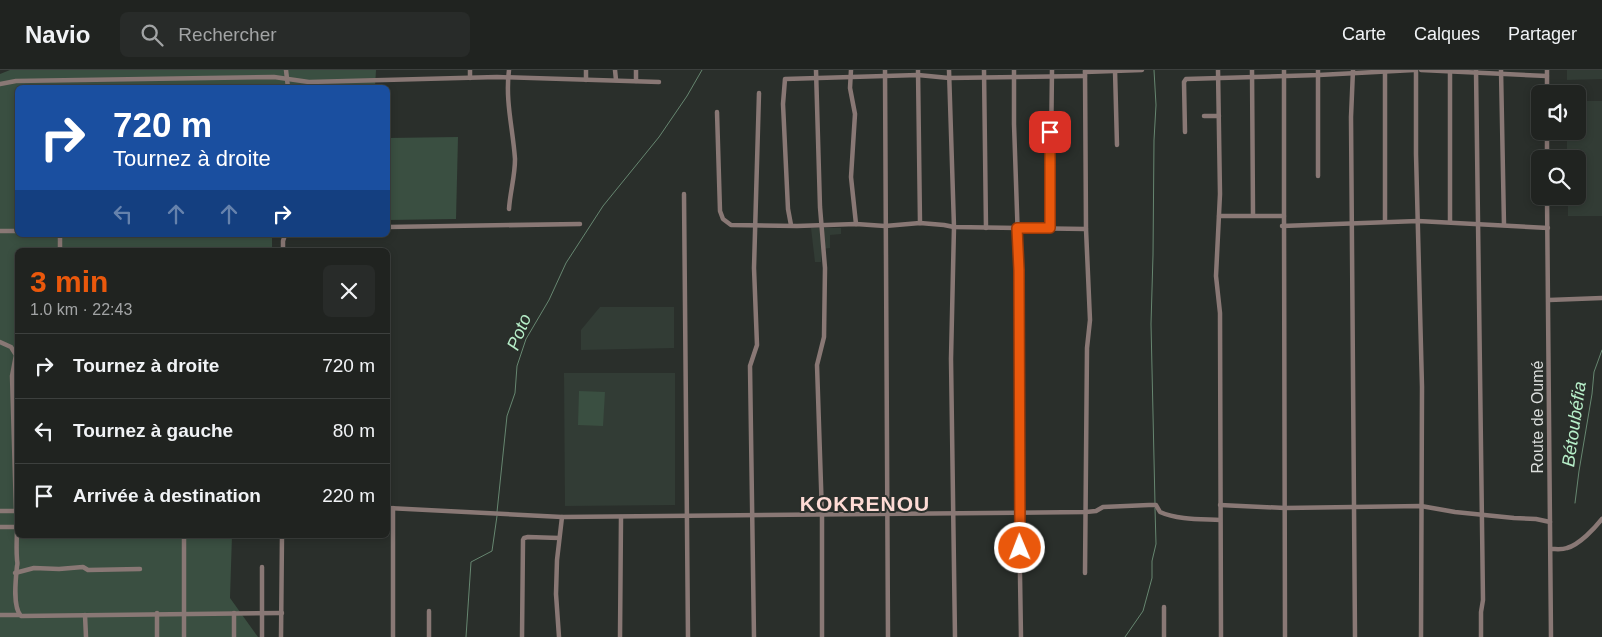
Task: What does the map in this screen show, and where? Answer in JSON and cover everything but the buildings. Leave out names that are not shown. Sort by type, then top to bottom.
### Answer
[{"type":"street","points":[[286,70],[287,85]]},
{"type":"street","points":[[470,70],[470,78]]},
{"type":"street","points":[[509,70],[509,117],[512,126],[515,162],[509,209]]},
{"type":"street","points":[[586,70],[586,80]]},
{"type":"street","points":[[615,70],[616,80]]},
{"type":"street","points":[[636,70],[636,81]]},
{"type":"street","points":[[816,70],[820,207],[825,268],[824,337],[817,365],[822,515],[822,637]]},
{"type":"street","points":[[851,70],[850,88],[854,114],[851,177],[856,224]]},
{"type":"street","points":[[885,70],[884,226],[888,637]]},
{"type":"street","points":[[948,70],[954,227],[952,359],[955,637]]},
{"type":"street","points":[[984,70],[986,228]]},
{"type":"street","points":[[1014,70],[1019,270],[1021,637]]},
{"type":"street","points":[[791,225],[788,209],[783,104],[785,79],[885,77],[918,72],[949,78],[985,78],[1052,73],[1142,70]]},
{"type":"street","points":[[1218,70],[1219,216],[1216,276],[1220,313],[1221,637]]},
{"type":"street","points":[[1252,70],[1253,215]]},
{"type":"street","points":[[1185,132],[1184,82],[1186,79],[1252,77],[1284,73],[1415,70],[1421,377],[1421,637]]},
{"type":"street","points":[[1421,70],[1547,76]]},
{"type":"street","points":[[1450,70],[1450,222]]},
{"type":"street","points":[[1546,70],[1547,85]]},
{"type":"street","points":[[1115,71],[1117,145]]},
{"type":"street","points":[[1385,71],[1386,221]]},
{"type":"street","points":[[918,72],[920,223]]},
{"type":"street","points":[[1353,72],[1352,222],[1355,637]]},
{"type":"street","points":[[1476,72],[1483,600],[1481,637]]},
{"type":"street","points":[[1050,228],[1052,73]]},
{"type":"street","points":[[1085,73],[1086,229],[1090,320],[1087,348],[1085,573]]},
{"type":"street","points":[[1284,73],[1284,216],[1282,226],[1285,637]]},
{"type":"street","points":[[1318,176],[1319,73]]},
{"type":"street","points":[[1501,73],[1504,225]]},
{"type":"street","points":[[0,84],[16,81],[274,77],[309,82],[508,78],[659,82]]},
{"type":"street","points":[[754,637],[754,515],[750,366],[757,345],[754,268],[757,224],[756,172],[759,93]]},
{"type":"street","points":[[717,112],[721,216],[723,220],[731,224],[856,224],[884,226],[920,223],[954,227],[1086,229]]},
{"type":"street","points":[[1204,116],[1219,116]]},
{"type":"street","points":[[684,194],[688,637]]},
{"type":"street","name":"Route de Oumé","points":[[1547,205],[1552,637]]},
{"type":"street","points":[[1219,216],[1284,216]]},
{"type":"street","points":[[1282,226],[1418,221],[1548,228]]},
{"type":"street","points":[[390,227],[580,224]]},
{"type":"street","points":[[0,231],[15,231]]},
{"type":"street","points":[[1548,300],[1602,298]]},
{"type":"street","points":[[0,342],[11,347],[15,352]]},
{"type":"street","points":[[15,363],[12,376],[15,457]]},
{"type":"street","points":[[393,637],[390,508],[562,517],[621,517],[1086,512],[1096,511],[1103,507],[1149,504],[1156,505],[1160,512],[1170,516],[1220,520]]},
{"type":"street","points":[[1220,505],[1285,508],[1421,506],[1550,522]]},
{"type":"street","points":[[0,511],[15,511]]},
{"type":"street","points":[[559,637],[556,594],[558,538],[562,517]]},
{"type":"street","points":[[620,637],[621,517]]},
{"type":"street","points":[[1551,549],[1568,548],[1596,527],[1602,519]]},
{"type":"street","points":[[1596,527],[1602,525]]},
{"type":"street","points":[[0,527],[15,527]]},
{"type":"street","points":[[522,637],[523,540],[528,537],[558,538]]},
{"type":"street","points":[[17,538],[18,565],[15,573],[18,580],[16,585],[16,607],[21,616]]},
{"type":"street","points":[[184,538],[184,637]]},
{"type":"street","points":[[282,538],[282,637]]},
{"type":"street","points":[[262,567],[262,637]]},
{"type":"street","points":[[15,573],[34,568],[140,569]]},
{"type":"street","points":[[1164,607],[1164,637]]},
{"type":"street","points":[[429,611],[429,637]]},
{"type":"street","points":[[157,613],[157,637]]},
{"type":"street","points":[[234,613],[234,637]]},
{"type":"street","points":[[0,615],[282,613]]},
{"type":"street","points":[[85,615],[86,637]]},
{"type":"shaded area","points":[[1567,70],[1602,70],[1602,79],[1567,80]]},
{"type":"shaded area","points":[[1586,101],[1602,101],[1602,216],[1568,216],[1568,205],[1586,205],[1586,150],[1567,150],[1567,140],[1586,140]]},
{"type":"shaded area","points":[[811,228],[841,228],[841,234],[830,235],[830,248],[822,249],[821,262],[815,262]]},
{"type":"shaded area","points":[[600,307],[674,307],[674,348],[581,350],[581,330]]},
{"type":"shaded area","points":[[564,373],[675,373],[675,505],[565,506]]},
{"type":"green space","points":[[10,70],[376,70],[375,85],[15,85],[15,237],[272,237],[272,248],[15,248],[15,538],[232,538],[230,598],[258,637],[0,637],[0,74]]},
{"type":"green space","points":[[458,137],[456,219],[390,220],[390,138]]},
{"type":"green space","points":[[579,391],[605,392],[603,426],[578,425]]},
{"type":"waterway","name":"Poto","points":[[497,512],[507,416],[515,393],[517,366],[526,339],[549,300],[566,263],[603,206],[659,137],[702,70]]},
{"type":"waterway","points":[[1154,70],[1156,105],[1151,324],[1155,504]]},
{"type":"waterway","name":"Bétoubéfia","points":[[1575,503],[1594,372],[1602,350]]},
{"type":"waterway","points":[[1125,637],[1143,611],[1152,578],[1152,561],[1156,544],[1155,508]]},
{"type":"waterway","name":"Poto","points":[[466,637],[471,562],[492,551],[497,516]]},
{"type":"district","name":"KOKRENOU","points":[[865,504]]},
{"type":"route","points":[[1020,548],[1019,270],[1017,228],[1050,228],[1050,132]]}]
